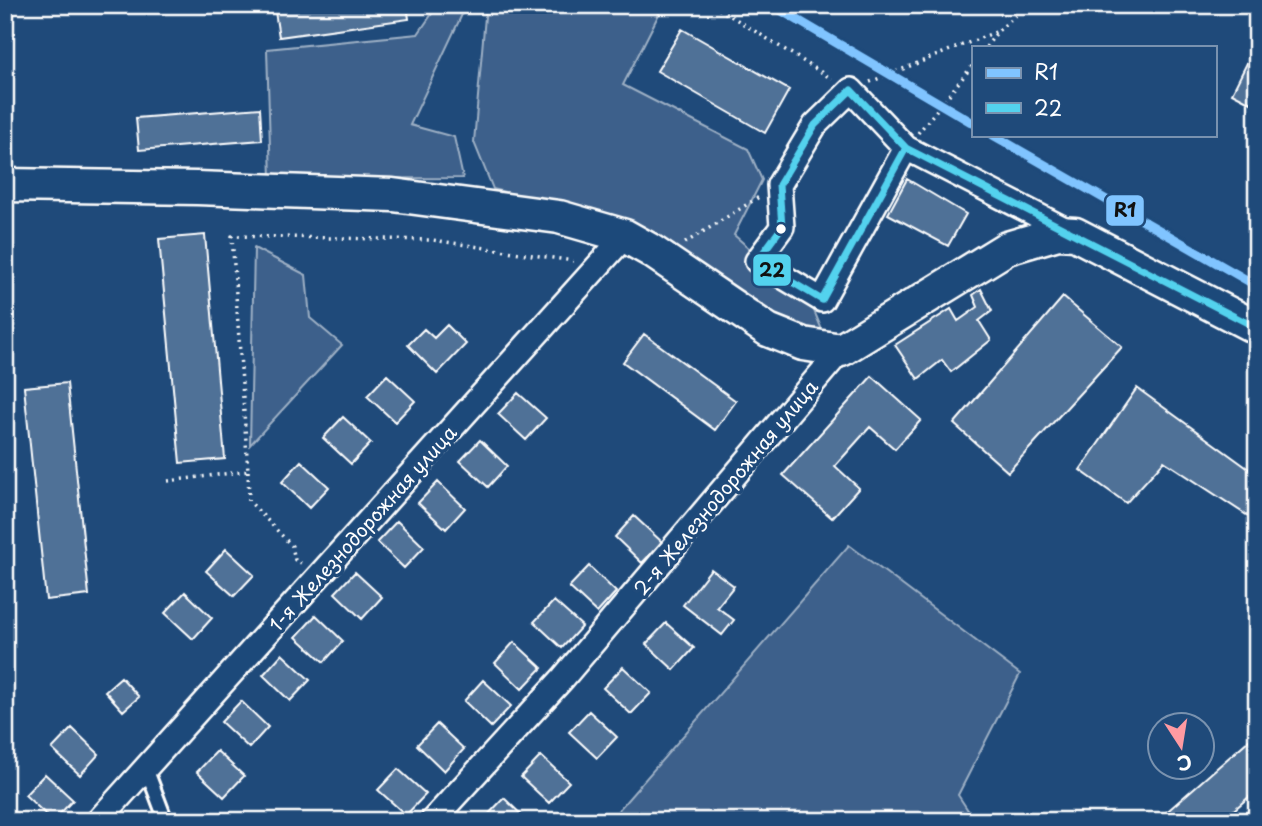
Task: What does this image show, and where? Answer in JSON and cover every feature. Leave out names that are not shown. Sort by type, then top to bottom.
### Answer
[{"type":"street","points":[[906,148],[822,300],[757,261],[782,227],[779,185],[815,125],[850,90],[906,148],[1257,328]]},
{"type":"street","points":[[5,185],[393,195],[559,217],[625,236],[661,257],[768,330],[803,344],[841,350]]},
{"type":"street","name":"2-я Железнодорожная улица","points":[[432,821],[564,678],[841,350],[1007,248],[1058,233],[1075,234]]},
{"type":"street","name":"1-я Железнодорожная улица","points":[[98,821],[625,236]]},
{"type":"lane","points":[[146,768],[166,821]]},
{"type":"path","points":[[713,5],[850,90],[998,32]]},
{"type":"path","points":[[987,46],[1027,5]]},
{"type":"path","points":[[906,148],[972,66]]},
{"type":"path","points":[[661,257],[779,185]]},
{"type":"path","points":[[323,572],[295,560],[292,546],[248,501],[232,236],[433,240],[600,265]]},
{"type":"path","points":[[169,481],[248,471]]},
{"type":"shaded area","points":[[438,5],[466,6],[410,125],[454,137],[463,178],[271,179],[267,49],[418,34]]},
{"type":"shaded area","points":[[486,5],[648,5],[661,10],[623,85],[748,149],[762,180],[734,235],[810,301],[825,337],[748,307],[633,224],[493,189],[474,142]]},
{"type":"shaded area","points":[[254,248],[306,275],[310,318],[342,345],[250,445]]},
{"type":"shaded area","points":[[849,545],[1020,674],[958,795],[975,821],[609,821]]},
{"type":"building","points":[[274,5],[407,5],[409,19],[279,37]]},
{"type":"building","points":[[682,29],[789,90],[765,133],[657,71]]},
{"type":"building","points":[[1250,57],[1257,60],[1257,106],[1232,93]]},
{"type":"building","points":[[260,108],[262,140],[139,150],[136,118]]},
{"type":"building","points":[[907,179],[966,214],[948,246],[888,214]]},
{"type":"building","points":[[205,235],[225,459],[180,463],[159,239]]},
{"type":"building","points":[[981,289],[992,311],[979,321],[991,340],[951,372],[942,360],[918,379],[895,345],[951,309],[958,321],[978,307],[973,295]]},
{"type":"building","points":[[1063,297],[1122,347],[1008,472],[954,424]]},
{"type":"building","points":[[447,325],[466,344],[437,374],[408,345],[424,329],[434,338]]},
{"type":"building","points":[[644,334],[736,401],[715,430],[623,362]]},
{"type":"building","points":[[387,375],[415,401],[395,422],[367,396]]},
{"type":"building","points":[[872,376],[921,420],[895,449],[870,427],[835,466],[859,488],[832,518],[783,475]]},
{"type":"building","points":[[67,383],[89,595],[46,600],[24,387]]},
{"type":"building","points":[[1137,388],[1257,475],[1257,522],[1164,461],[1126,503],[1080,470]]},
{"type":"building","points":[[518,393],[546,418],[526,440],[498,414]]},
{"type":"building","points":[[343,417],[371,443],[351,464],[323,438]]},
{"type":"building","points":[[480,440],[507,466],[488,487],[460,461]]},
{"type":"building","points":[[301,461],[329,487],[309,508],[282,482]]},
{"type":"building","points":[[438,482],[465,508],[446,529],[418,503]]},
{"type":"building","points":[[634,516],[662,542],[642,563],[615,537]]},
{"type":"building","points":[[397,521],[424,547],[404,568],[377,542]]},
{"type":"building","points":[[226,549],[254,575],[234,596],[206,571]]},
{"type":"building","points":[[589,566],[616,592],[597,613],[569,587]]},
{"type":"building","points":[[711,569],[734,586],[717,607],[734,620],[722,635],[683,605]]},
{"type":"building","points":[[355,572],[382,597],[362,619],[335,593]]},
{"type":"building","points":[[185,592],[212,618],[193,639],[165,613]]},
{"type":"building","points":[[554,601],[582,626],[562,648],[534,622]]},
{"type":"building","points":[[316,615],[343,641],[324,662],[296,637]]},
{"type":"building","points":[[666,623],[694,648],[674,670],[646,644]]},
{"type":"building","points":[[514,642],[542,668],[522,689],[495,663]]},
{"type":"building","points":[[282,654],[310,680],[290,701],[263,675]]},
{"type":"building","points":[[623,667],[651,693],[631,714],[603,688]]},
{"type":"building","points":[[121,677],[139,697],[123,711],[105,691]]},
{"type":"building","points":[[483,680],[511,706],[491,727],[464,701]]},
{"type":"building","points":[[241,701],[268,727],[249,748],[221,722]]},
{"type":"building","points":[[589,711],[617,737],[597,758],[569,732]]},
{"type":"building","points":[[437,724],[464,749],[444,771],[417,745]]},
{"type":"building","points":[[72,728],[99,754],[80,775],[52,749]]},
{"type":"building","points":[[1257,733],[1257,790],[1221,821],[1168,821],[1163,815],[1203,780],[1216,780],[1216,769]]},
{"type":"building","points":[[217,751],[244,776],[224,797],[197,772]]},
{"type":"building","points":[[541,756],[569,782],[549,803],[521,777]]},
{"type":"building","points":[[398,769],[426,794],[406,815],[378,790]]},
{"type":"building","points":[[45,774],[73,800],[53,821],[25,795]]},
{"type":"building","points":[[504,798],[528,821],[485,821]]},
{"type":"transit line","name":"R1","points":[[772,5],[972,122]]},
{"type":"transit line","name":"22","points":[[906,148],[822,300],[757,261],[782,227],[779,185],[815,125],[851,90],[906,148],[1257,328]]},
{"type":"transit line","name":"R1","points":[[995,136],[1257,286]]}]
